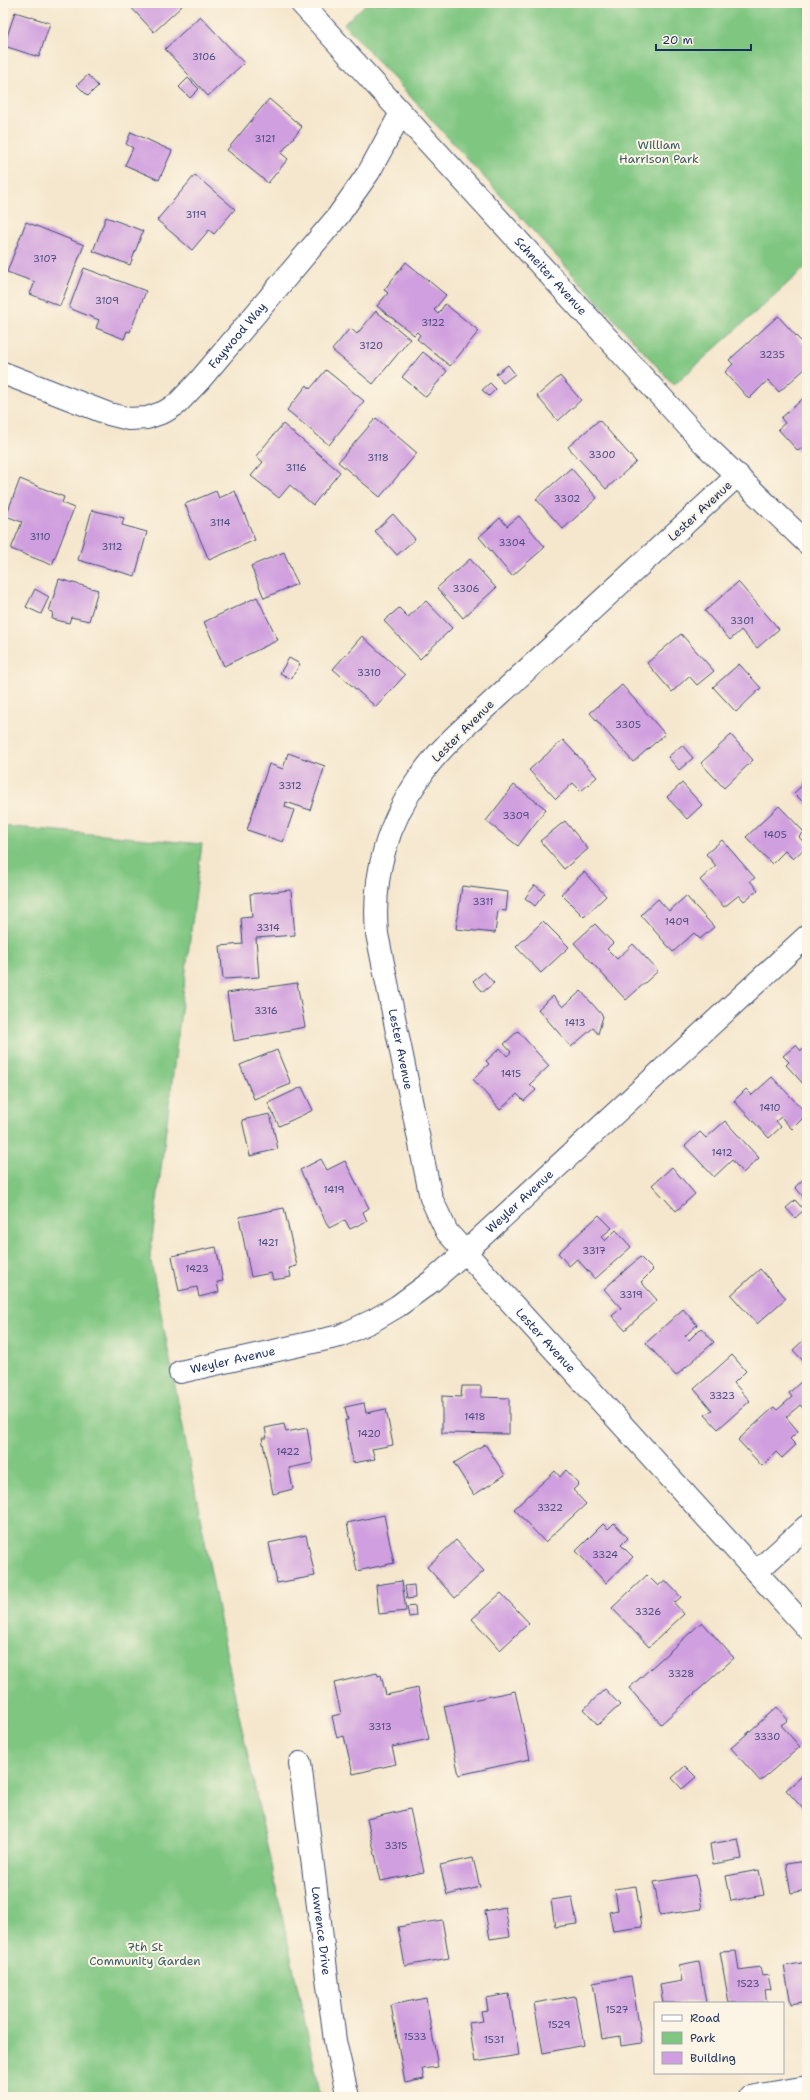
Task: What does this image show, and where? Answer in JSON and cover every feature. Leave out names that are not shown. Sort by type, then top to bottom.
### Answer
[{"type":"street","name":"Schneiter Avenue","points":[[301,3],[705,445],[738,475],[807,543]]},
{"type":"street","name":"Faywood Way","points":[[3,373],[110,414],[129,419],[147,418],[164,412],[177,404],[199,381],[338,216],[369,172],[401,113]]},
{"type":"street","name":"Lester Avenue","points":[[738,475],[456,735],[423,772],[405,798],[382,854],[377,881],[375,909],[377,934],[431,1198],[447,1232],[807,1628]]},
{"type":"street","name":"Weyler Avenue","points":[[180,1372],[340,1336],[374,1320],[398,1306],[432,1281],[807,936]]},
{"type":"street","points":[[756,1572],[807,1526]]},
{"type":"street","name":"Lawrence Drive","points":[[300,1763],[335,2041],[348,2097]]},
{"type":"street","points":[[750,2097],[807,2087]]},
{"type":"green space","name":"William Harrison Park","points":[[367,3],[807,3],[807,266],[674,385],[344,24]]},
{"type":"green space","name":"7th St Community Garden","points":[[3,826],[202,844],[150,1256],[232,1682],[321,2097],[3,2097]]},
{"type":"building","points":[[127,3],[179,3],[182,6],[154,32]]},
{"type":"building","points":[[15,12],[50,23],[39,57],[4,46]]},
{"type":"building","points":[[200,16],[244,63],[208,96],[165,49]]},
{"type":"building","points":[[88,75],[98,86],[88,96],[77,85]]},
{"type":"building","points":[[188,78],[199,89],[190,98],[179,87]]},
{"type":"building","points":[[269,99],[302,127],[281,153],[288,159],[268,183],[227,150]]},
{"type":"building","points":[[131,132],[172,151],[159,180],[125,165],[133,148],[126,144]]},
{"type":"building","points":[[195,175],[235,209],[214,234],[209,230],[192,250],[157,220]]},
{"type":"building","points":[[106,217],[143,231],[130,265],[93,251]]},
{"type":"building","points":[[26,222],[84,245],[60,306],[30,294],[35,282],[7,272]]},
{"type":"building","points":[[406,262],[446,295],[434,310],[438,314],[445,304],[479,331],[450,366],[417,339],[420,335],[417,332],[414,335],[377,306],[388,293],[384,290]]},
{"type":"building","points":[[84,268],[146,291],[130,332],[127,331],[124,339],[96,328],[99,320],[69,308]]},
{"type":"building","points":[[376,311],[410,339],[373,384],[332,350],[350,328],[357,334]]},
{"type":"building","points":[[778,316],[807,348],[807,367],[779,392],[768,380],[749,399],[725,372],[733,364],[729,360]]},
{"type":"building","points":[[423,352],[447,371],[426,397],[402,377]]},
{"type":"building","points":[[508,365],[515,374],[503,383],[496,374]]},
{"type":"building","points":[[326,370],[364,401],[329,445],[287,410],[307,385],[310,389]]},
{"type":"building","points":[[560,376],[581,400],[558,421],[537,396]]},
{"type":"building","points":[[490,383],[496,389],[489,396],[482,390]]},
{"type":"building","points":[[807,395],[807,447],[805,445],[798,451],[778,429],[785,423],[781,418]]},
{"type":"building","points":[[376,418],[417,453],[380,497],[338,462]]},
{"type":"building","points":[[599,420],[636,462],[606,489],[568,447]]},
{"type":"building","points":[[283,424],[340,472],[313,505],[290,485],[279,498],[251,476],[263,462],[256,456]]},
{"type":"building","points":[[571,468],[597,498],[563,529],[536,499]]},
{"type":"building","points":[[20,479],[64,497],[62,503],[74,508],[52,565],[11,549],[22,522],[6,516]]},
{"type":"building","points":[[216,491],[219,498],[235,491],[255,540],[209,560],[185,504]]},
{"type":"building","points":[[92,510],[124,518],[122,525],[147,532],[135,576],[78,560]]},
{"type":"building","points":[[393,514],[415,539],[397,555],[375,531]]},
{"type":"building","points":[[519,516],[545,547],[512,576],[479,537],[500,518],[507,526]]},
{"type":"building","points":[[284,552],[297,584],[264,598],[251,566]]},
{"type":"building","points":[[470,559],[496,588],[463,618],[437,588]]},
{"type":"building","points":[[59,579],[98,590],[89,621],[71,617],[69,623],[52,619],[53,612],[49,611]]},
{"type":"building","points":[[738,582],[779,629],[757,648],[741,630],[730,640],[705,611]]},
{"type":"building","points":[[35,589],[49,597],[41,614],[26,607]]},
{"type":"building","points":[[257,597],[278,640],[224,666],[204,622]]},
{"type":"building","points":[[426,601],[452,628],[420,659],[384,621],[399,608],[408,617]]},
{"type":"building","points":[[681,634],[714,671],[697,685],[689,676],[672,692],[647,663]]},
{"type":"building","points":[[362,636],[405,675],[376,707],[333,669]]},
{"type":"building","points":[[289,658],[300,664],[291,679],[280,673]]},
{"type":"building","points":[[739,664],[761,688],[736,712],[713,687]]},
{"type":"building","points":[[622,685],[665,734],[633,762],[590,713]]},
{"type":"building","points":[[731,735],[753,760],[724,788],[701,763]]},
{"type":"building","points":[[563,740],[597,777],[581,791],[573,783],[556,799],[529,770]]},
{"type":"building","points":[[682,745],[693,758],[679,770],[668,757]]},
{"type":"building","points":[[288,753],[325,766],[310,810],[286,802],[285,807],[294,810],[283,842],[247,830],[269,764],[283,769]]},
{"type":"building","points":[[807,781],[807,806],[794,793]]},
{"type":"building","points":[[682,783],[702,805],[687,819],[667,797]]},
{"type":"building","points":[[514,785],[546,809],[518,846],[486,821]]},
{"type":"building","points":[[779,806],[804,832],[799,837],[807,846],[793,859],[785,851],[772,864],[746,837]]},
{"type":"building","points":[[565,821],[588,849],[564,869],[540,841]]},
{"type":"building","points":[[722,840],[755,878],[750,881],[758,890],[744,901],[739,895],[724,907],[700,880],[716,866],[706,854]]},
{"type":"building","points":[[584,872],[606,896],[584,917],[561,894]]},
{"type":"building","points":[[535,885],[545,893],[535,906],[525,898]]},
{"type":"building","points":[[462,886],[508,892],[506,911],[498,910],[495,933],[456,929]]},
{"type":"building","points":[[291,890],[295,935],[256,938],[259,977],[223,979],[220,946],[243,944],[241,918],[252,917],[250,894]]},
{"type":"building","points":[[686,896],[714,927],[700,939],[694,933],[673,952],[641,915],[658,899],[669,911]]},
{"type":"building","points":[[543,921],[569,947],[541,973],[516,947]]},
{"type":"building","points":[[595,924],[613,943],[607,949],[617,959],[633,944],[658,971],[626,1000],[574,943]]},
{"type":"building","points":[[484,972],[494,983],[483,992],[473,981]]},
{"type":"building","points":[[297,983],[305,1027],[234,1041],[227,993]]},
{"type":"building","points":[[581,991],[603,1016],[598,1034],[593,1028],[571,1047],[538,1009],[553,996],[563,1007]]},
{"type":"building","points":[[518,1031],[549,1066],[530,1084],[536,1090],[524,1101],[517,1094],[500,1110],[473,1079],[489,1064],[486,1061],[500,1048],[507,1056],[511,1052],[504,1044]]},
{"type":"building","points":[[796,1045],[801,1051],[807,1046],[807,1088],[786,1065],[789,1062],[783,1056]]},
{"type":"building","points":[[277,1050],[291,1084],[254,1099],[240,1065]]},
{"type":"building","points":[[772,1077],[807,1114],[792,1129],[781,1117],[776,1121],[781,1127],[769,1138],[734,1101],[746,1089],[752,1095]]},
{"type":"building","points":[[302,1087],[313,1110],[279,1126],[268,1103]]},
{"type":"building","points":[[270,1114],[278,1149],[250,1156],[242,1120]]},
{"type":"building","points":[[725,1121],[759,1158],[743,1173],[732,1160],[714,1177],[685,1146],[700,1132],[706,1138]]},
{"type":"building","points":[[321,1159],[327,1170],[345,1161],[369,1208],[363,1212],[367,1221],[350,1229],[345,1220],[329,1228],[300,1170]]},
{"type":"building","points":[[672,1167],[695,1194],[676,1211],[652,1185]]},
{"type":"building","points":[[807,1176],[807,1201],[795,1187]]},
{"type":"building","points":[[795,1200],[804,1210],[795,1218],[786,1208]]},
{"type":"building","points":[[284,1208],[297,1266],[289,1268],[291,1277],[273,1280],[271,1273],[251,1277],[239,1217]]},
{"type":"building","points":[[599,1215],[612,1228],[601,1237],[605,1241],[616,1230],[631,1247],[595,1279],[577,1259],[569,1266],[558,1253]]},
{"type":"building","points":[[216,1247],[223,1281],[217,1282],[219,1292],[199,1297],[197,1287],[179,1291],[172,1256]]},
{"type":"building","points":[[640,1257],[653,1270],[641,1282],[657,1300],[625,1330],[612,1316],[621,1308],[604,1289]]},
{"type":"building","points":[[760,1269],[786,1298],[757,1324],[731,1295]]},
{"type":"building","points":[[683,1309],[697,1325],[685,1336],[689,1340],[701,1328],[714,1342],[676,1376],[646,1343]]},
{"type":"building","points":[[807,1337],[807,1365],[793,1350]]},
{"type":"building","points":[[732,1355],[746,1371],[734,1383],[750,1401],[718,1429],[705,1415],[712,1410],[694,1389]]},
{"type":"building","points":[[807,1376],[807,1412],[800,1405],[786,1417],[798,1431],[790,1439],[796,1445],[782,1458],[776,1452],[762,1466],[738,1440],[774,1407],[777,1410],[792,1397],[789,1393]]},
{"type":"building","points":[[462,1386],[481,1386],[481,1397],[509,1398],[509,1434],[442,1433],[442,1396],[461,1397]]},
{"type":"building","points":[[364,1403],[366,1413],[386,1409],[393,1445],[372,1449],[375,1459],[353,1463],[345,1420],[348,1420],[345,1407]]},
{"type":"building","points":[[284,1424],[286,1432],[307,1428],[313,1463],[289,1468],[293,1489],[273,1494],[262,1438],[267,1438],[265,1428]]},
{"type":"building","points":[[485,1444],[505,1475],[474,1495],[454,1463]]},
{"type":"building","points":[[566,1470],[579,1484],[573,1490],[586,1504],[545,1542],[514,1509],[555,1471],[560,1477]]},
{"type":"building","points":[[384,1515],[394,1563],[357,1571],[347,1523]]},
{"type":"building","points":[[614,1523],[628,1538],[621,1545],[633,1557],[606,1583],[576,1551],[603,1524],[608,1529]]},
{"type":"building","points":[[306,1535],[315,1576],[277,1583],[269,1543]]},
{"type":"building","points":[[456,1540],[484,1571],[455,1598],[427,1567]]},
{"type":"building","points":[[647,1575],[658,1586],[665,1580],[681,1597],[674,1603],[684,1614],[649,1647],[612,1608]]},
{"type":"building","points":[[402,1581],[406,1611],[379,1614],[376,1585]]},
{"type":"building","points":[[414,1585],[415,1598],[407,1599],[405,1586]]},
{"type":"building","points":[[501,1593],[529,1623],[500,1650],[472,1619]]},
{"type":"building","points":[[415,1606],[416,1616],[409,1617],[407,1607]]},
{"type":"building","points":[[702,1622],[734,1658],[661,1724],[629,1688]]},
{"type":"building","points":[[377,1673],[378,1676],[381,1675],[386,1695],[418,1688],[429,1739],[392,1747],[396,1764],[353,1774],[344,1736],[337,1738],[332,1716],[341,1714],[334,1683]]},
{"type":"building","points":[[605,1689],[620,1705],[598,1725],[584,1709]]},
{"type":"building","points":[[515,1691],[530,1759],[459,1775],[444,1706]]},
{"type":"building","points":[[777,1707],[788,1720],[781,1725],[800,1747],[760,1781],[731,1748]]},
{"type":"building","points":[[685,1766],[696,1777],[682,1789],[672,1778]]},
{"type":"building","points":[[807,1772],[807,1813],[786,1790]]},
{"type":"building","points":[[410,1809],[424,1872],[381,1881],[367,1819]]},
{"type":"building","points":[[738,1839],[742,1859],[713,1864],[710,1844]]},
{"type":"building","points":[[473,1858],[480,1887],[447,1895],[440,1865]]},
{"type":"building","points":[[807,1861],[807,1890],[791,1893],[786,1864]]},
{"type":"building","points":[[759,1870],[764,1895],[731,1901],[726,1876]]},
{"type":"building","points":[[696,1875],[702,1909],[660,1915],[654,1882]]},
{"type":"building","points":[[636,1886],[642,1927],[613,1931],[609,1912],[618,1910],[615,1889]]},
{"type":"building","points":[[572,1897],[577,1924],[555,1927],[551,1900]]},
{"type":"building","points":[[505,1907],[510,1936],[490,1939],[485,1911]]},
{"type":"building","points":[[442,1920],[449,1958],[405,1966],[398,1927]]},
{"type":"building","points":[[736,1951],[739,1970],[760,1967],[762,1976],[768,1975],[771,1989],[765,1990],[767,2002],[729,2002],[720,1952]]},
{"type":"building","points":[[699,1961],[706,2002],[663,2002],[660,1985],[682,1981],[679,1965]]},
{"type":"building","points":[[807,1962],[807,2001],[791,2004],[784,1966]]},
{"type":"building","points":[[631,1976],[642,2043],[621,2046],[620,2036],[602,2039],[593,1983]]},
{"type":"building","points":[[509,1994],[519,2055],[475,2062],[469,2023],[483,2021],[481,2011],[488,2010],[486,1998]]},
{"type":"building","points":[[575,1996],[584,2045],[543,2053],[534,2003]]},
{"type":"building","points":[[426,1998],[438,2067],[422,2069],[424,2079],[405,2083],[391,2005]]}]
